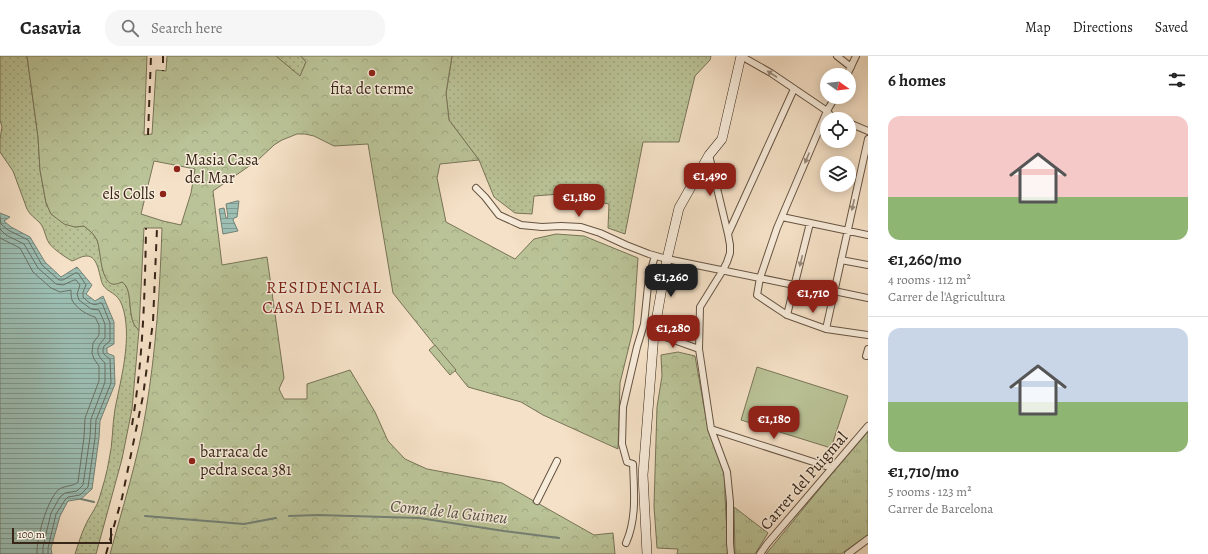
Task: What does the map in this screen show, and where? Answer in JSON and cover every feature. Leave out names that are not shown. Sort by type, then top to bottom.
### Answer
[{"type":"street","points":[[648,554],[642,475],[654,333],[667,259],[679,208],[709,155],[722,138],[741,56],[771,73],[827,112],[831,104]]},
{"type":"street","points":[[837,56],[851,67],[856,56]]},
{"type":"street","points":[[728,234],[794,89]]},
{"type":"street","points":[[856,126],[868,131]]},
{"type":"street","points":[[820,128],[777,228],[760,278],[757,296],[788,315],[826,329],[868,335]]},
{"type":"street","points":[[826,329],[868,139]]},
{"type":"street","points":[[709,155],[728,234],[730,253],[723,270],[700,307],[699,349],[711,429],[727,472],[730,502],[731,554]]},
{"type":"street","points":[[476,188],[500,215],[521,225],[542,227],[582,227],[655,256],[667,259],[794,285],[868,298]]},
{"type":"street","points":[[782,217],[847,232],[868,235]]},
{"type":"street","points":[[788,315],[810,223]]},
{"type":"street","points":[[626,543],[631,531],[634,505],[634,470],[633,464],[627,462],[622,444],[622,407],[644,324],[649,276],[655,256]]},
{"type":"street","points":[[841,260],[868,265]]},
{"type":"street","points":[[654,333],[699,349]]},
{"type":"street","points":[[866,356],[868,349]]},
{"type":"street","name":"Carrer del Puigmal","points":[[760,554],[868,426]]},
{"type":"street","points":[[711,429],[832,468]]},
{"type":"street","points":[[537,501],[557,461]]},
{"type":"street","points":[[848,554],[868,539]]},
{"type":"green space","points":[[0,56],[27,56],[38,137],[40,170],[46,203],[51,214],[75,227],[84,226],[94,236],[99,246],[105,276],[109,281],[114,283],[122,282],[126,286],[132,319],[139,330],[132,409],[122,459],[96,554],[75,554],[84,528],[98,502],[107,470],[115,409],[125,357],[125,317],[122,305],[118,298],[103,285],[94,259],[86,256],[72,261],[59,253],[49,243],[42,225],[27,209],[13,171],[0,152],[2,127],[0,120]]},
{"type":"green space","points":[[27,56],[147,56],[144,135],[152,134],[156,70],[166,71],[167,56],[276,56],[300,76],[306,62],[301,56],[452,56],[446,93],[449,120],[479,160],[440,164],[437,178],[446,222],[515,259],[534,239],[556,234],[584,236],[638,258],[633,330],[620,383],[618,449],[543,415],[521,402],[468,387],[393,293],[368,144],[334,146],[314,136],[297,134],[274,145],[258,160],[213,191],[222,265],[267,257],[284,378],[279,389],[284,399],[307,399],[307,384],[350,370],[375,412],[388,441],[405,459],[427,469],[502,483],[594,535],[613,533],[615,554],[110,554],[135,464],[146,410],[157,319],[162,228],[144,228],[139,330],[132,319],[126,286],[122,282],[112,284],[105,277],[97,240],[94,236],[84,226],[75,227],[64,224],[51,214],[46,203],[40,170],[38,137]],"holes":[[[154,161],[195,169],[191,193],[181,225],[141,214]]]},
{"type":"green space","points":[[276,56],[301,56],[306,62],[300,77]]},
{"type":"green space","points":[[452,56],[711,56],[710,60],[695,76],[679,142],[643,142],[625,234],[608,228],[609,204],[560,194],[534,196],[532,214],[515,213],[494,197],[479,160],[449,120],[446,94]]},
{"type":"green space","points":[[435,345],[456,370],[450,375],[429,350]]},
{"type":"green space","points":[[678,352],[695,356],[708,429],[725,474],[728,554],[677,554],[678,549],[657,548],[654,506],[657,407],[662,376],[661,355]]},
{"type":"green space","points":[[757,367],[848,396],[831,448],[741,420]]},
{"type":"green space","points":[[868,430],[868,535],[841,554],[766,554]]},
{"type":"green space","points":[[734,507],[768,533],[755,554],[735,554]]},
{"type":"water","points":[[239,201],[237,217],[233,220],[238,231],[223,234],[219,209],[224,208],[226,218],[228,217],[226,204]]},
{"type":"water","points":[[0,213],[10,217],[4,221],[11,227],[30,237],[45,262],[61,277],[77,267],[92,285],[86,294],[95,301],[103,296],[114,322],[114,344],[107,348],[107,353],[114,356],[115,384],[100,421],[92,489],[81,499],[68,501],[60,516],[51,548],[52,554],[0,554]]},
{"type":"waterway","name":"Coma de la Guineu","points":[[81,499],[94,502]]},
{"type":"waterway","name":"Coma de la Guineu","points":[[289,516],[318,515],[419,518],[559,538]]},
{"type":"waterway","name":"Coma de la Guineu","points":[[145,516],[244,524],[276,518]]},
{"type":"railway","points":[[148,135],[151,56]]},
{"type":"railway","points":[[163,56],[163,71]]},
{"type":"railway","points":[[132,425],[139,376],[143,326],[146,228]]},
{"type":"railway","points":[[106,554],[122,498],[143,396],[153,322],[157,228]]},
{"type":"place","name":"fita de terme","points":[[372,73]]},
{"type":"place","name":"Masia Casa del Mar","points":[[177,169]]},
{"type":"place","name":"els Colls","points":[[163,194]]},
{"type":"place","name":"barraca de pedra seca 381","points":[[192,461]]},
{"type":"district","name":"RESIDENCIAL CASA DEL MAR","points":[[324,297]]}]
